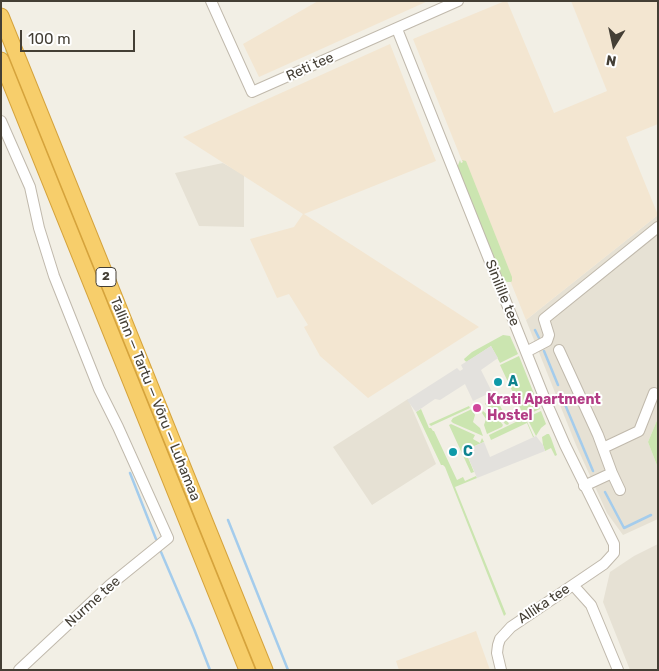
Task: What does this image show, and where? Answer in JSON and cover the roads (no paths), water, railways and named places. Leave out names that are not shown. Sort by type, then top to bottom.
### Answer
[{"type":"highway","name":"Tallinn — Tartu — Võru — Luhamaa","points":[[1,16],[264,670]]},
{"type":"highway","name":"Tallinn — Tartu — Võru — Luhamaa","points":[[1,60],[247,670]]},
{"type":"highway","points":[[1,80],[15,111],[29,129]]},
{"type":"street","name":"Reti tee","points":[[211,1],[252,92],[458,1]]},
{"type":"street","name":"Sinilille tee","points":[[397,29],[526,352],[584,486],[611,535],[614,553]]},
{"type":"street","name":"Nurme tee","points":[[1,121],[30,187],[39,228],[54,276],[99,389],[168,538],[110,585],[19,670]]},
{"type":"street","points":[[526,352],[547,341],[549,334],[544,318],[658,227]]},
{"type":"street","points":[[559,350],[596,429],[620,490]]},
{"type":"street","points":[[603,448],[639,431],[654,393]]},
{"type":"street","points":[[584,486],[612,473]]},
{"type":"street","name":"Allika tee","points":[[501,670],[497,653],[498,645],[500,639],[510,627],[604,564],[614,553]]},
{"type":"street","points":[[572,585],[591,605],[618,670]]},
{"type":"waterway","points":[[535,330],[539,338]]},
{"type":"waterway","points":[[544,351],[558,385]]},
{"type":"waterway","points":[[564,402],[593,471]]},
{"type":"waterway","points":[[130,473],[156,539]]},
{"type":"waterway","points":[[605,492],[624,528],[651,515]]},
{"type":"waterway","points":[[228,520],[288,670]]},
{"type":"waterway","points":[[161,552],[210,670]]},
{"type":"place","name":"A","points":[[498,382]]},
{"type":"place","name":"Krati Apartment Hostel","points":[[477,408]]},
{"type":"place","name":"C","points":[[453,452]]}]
